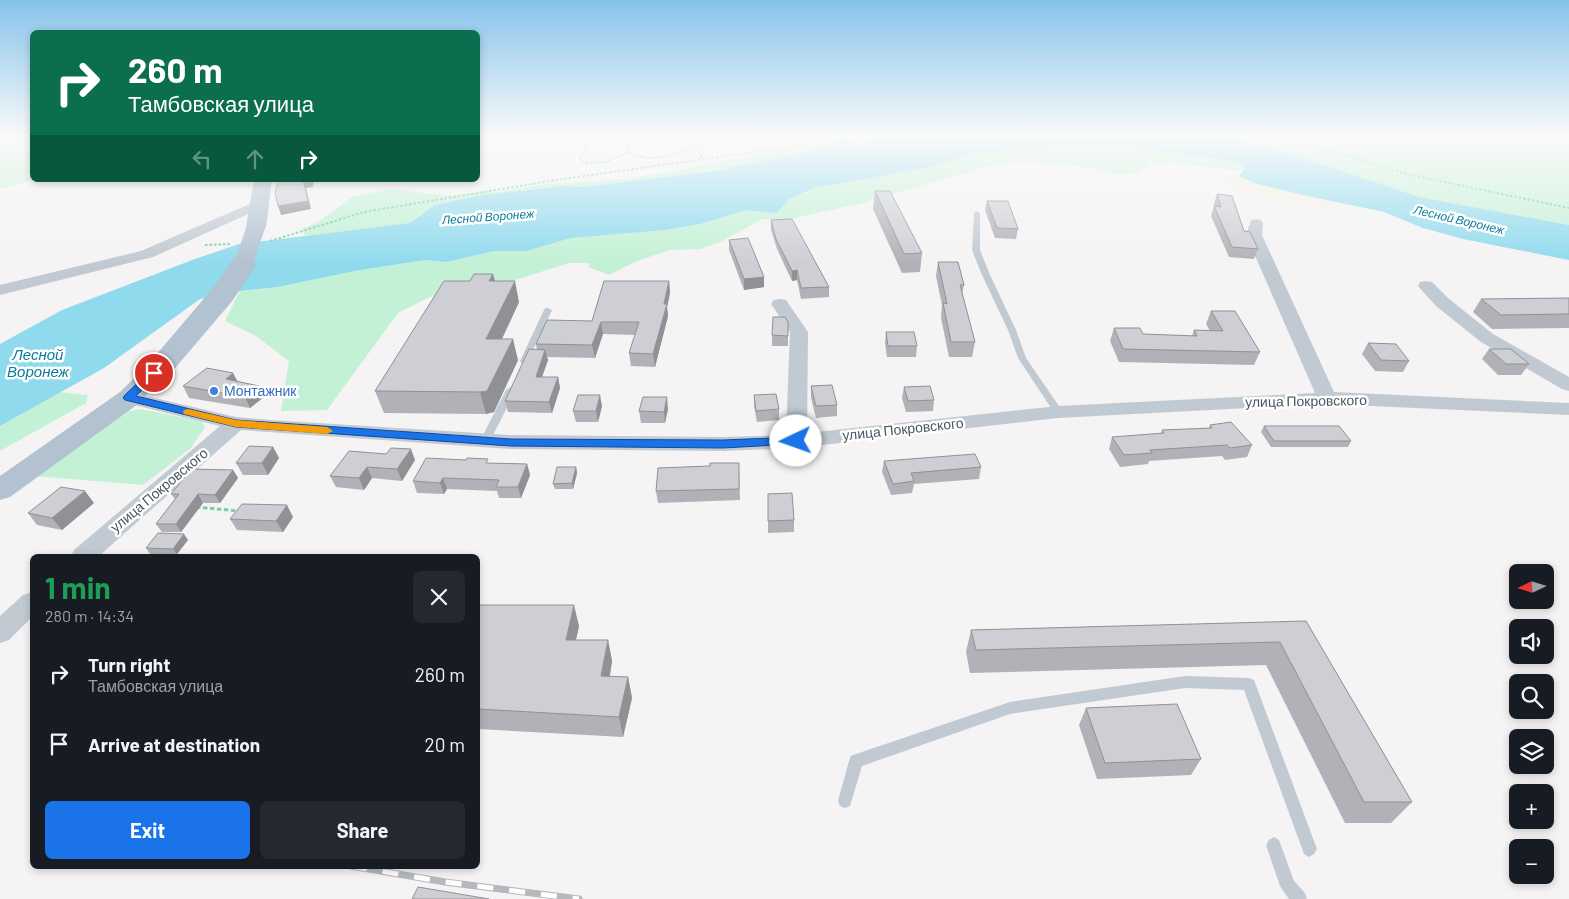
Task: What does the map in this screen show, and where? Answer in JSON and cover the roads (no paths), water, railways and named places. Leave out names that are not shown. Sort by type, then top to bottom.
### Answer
[{"type":"main road","points":[[0,490],[129,398],[166,361],[223,294],[262,234],[260,203],[263,182]]},
{"type":"street","points":[[0,290],[121,262],[164,248],[186,236],[260,203]]},
{"type":"street","points":[[1256,223],[1254,235],[1327,398]]},
{"type":"street","points":[[1426,286],[1442,302],[1487,338],[1569,385]]},
{"type":"street","points":[[780,304],[799,332],[796,441]]},
{"type":"street","name":"улица Покровского","points":[[129,398],[236,423],[485,441],[723,444],[796,441],[1058,412],[1327,398],[1569,409]]},
{"type":"street","name":"улица Покровского","points":[[85,554],[236,423]]},
{"type":"street","points":[[0,632],[30,604]]},
{"type":"lane","points":[[977,213],[976,250],[986,275],[1012,330],[1022,358],[1058,412]]},
{"type":"lane","points":[[521,368],[548,310]]},
{"type":"lane","points":[[485,441],[513,385]]},
{"type":"lane","points":[[845,801],[856,761],[1010,708],[1185,682],[1249,684],[1308,849]]},
{"type":"lane","points":[[1274,845],[1288,886],[1300,899]]},
{"type":"water","name":"Лесной Воронеж","points":[[641,180],[859,180],[814,188],[789,199],[777,213],[746,210],[700,224],[666,230],[571,238],[527,251],[495,251],[446,262],[425,260],[200,299],[104,368],[0,426],[0,344],[62,310],[239,244],[410,223],[435,205],[476,196],[563,186],[583,187]]},
{"type":"water","name":"Лесной Воронеж","points":[[1247,180],[1368,180],[1419,197],[1569,225],[1569,260],[1463,239],[1423,228],[1384,212]]},
{"type":"railway","points":[[369,869],[445,882],[579,899]]},
{"type":"place","name":"Монтажник","points":[[214,391]]}]
